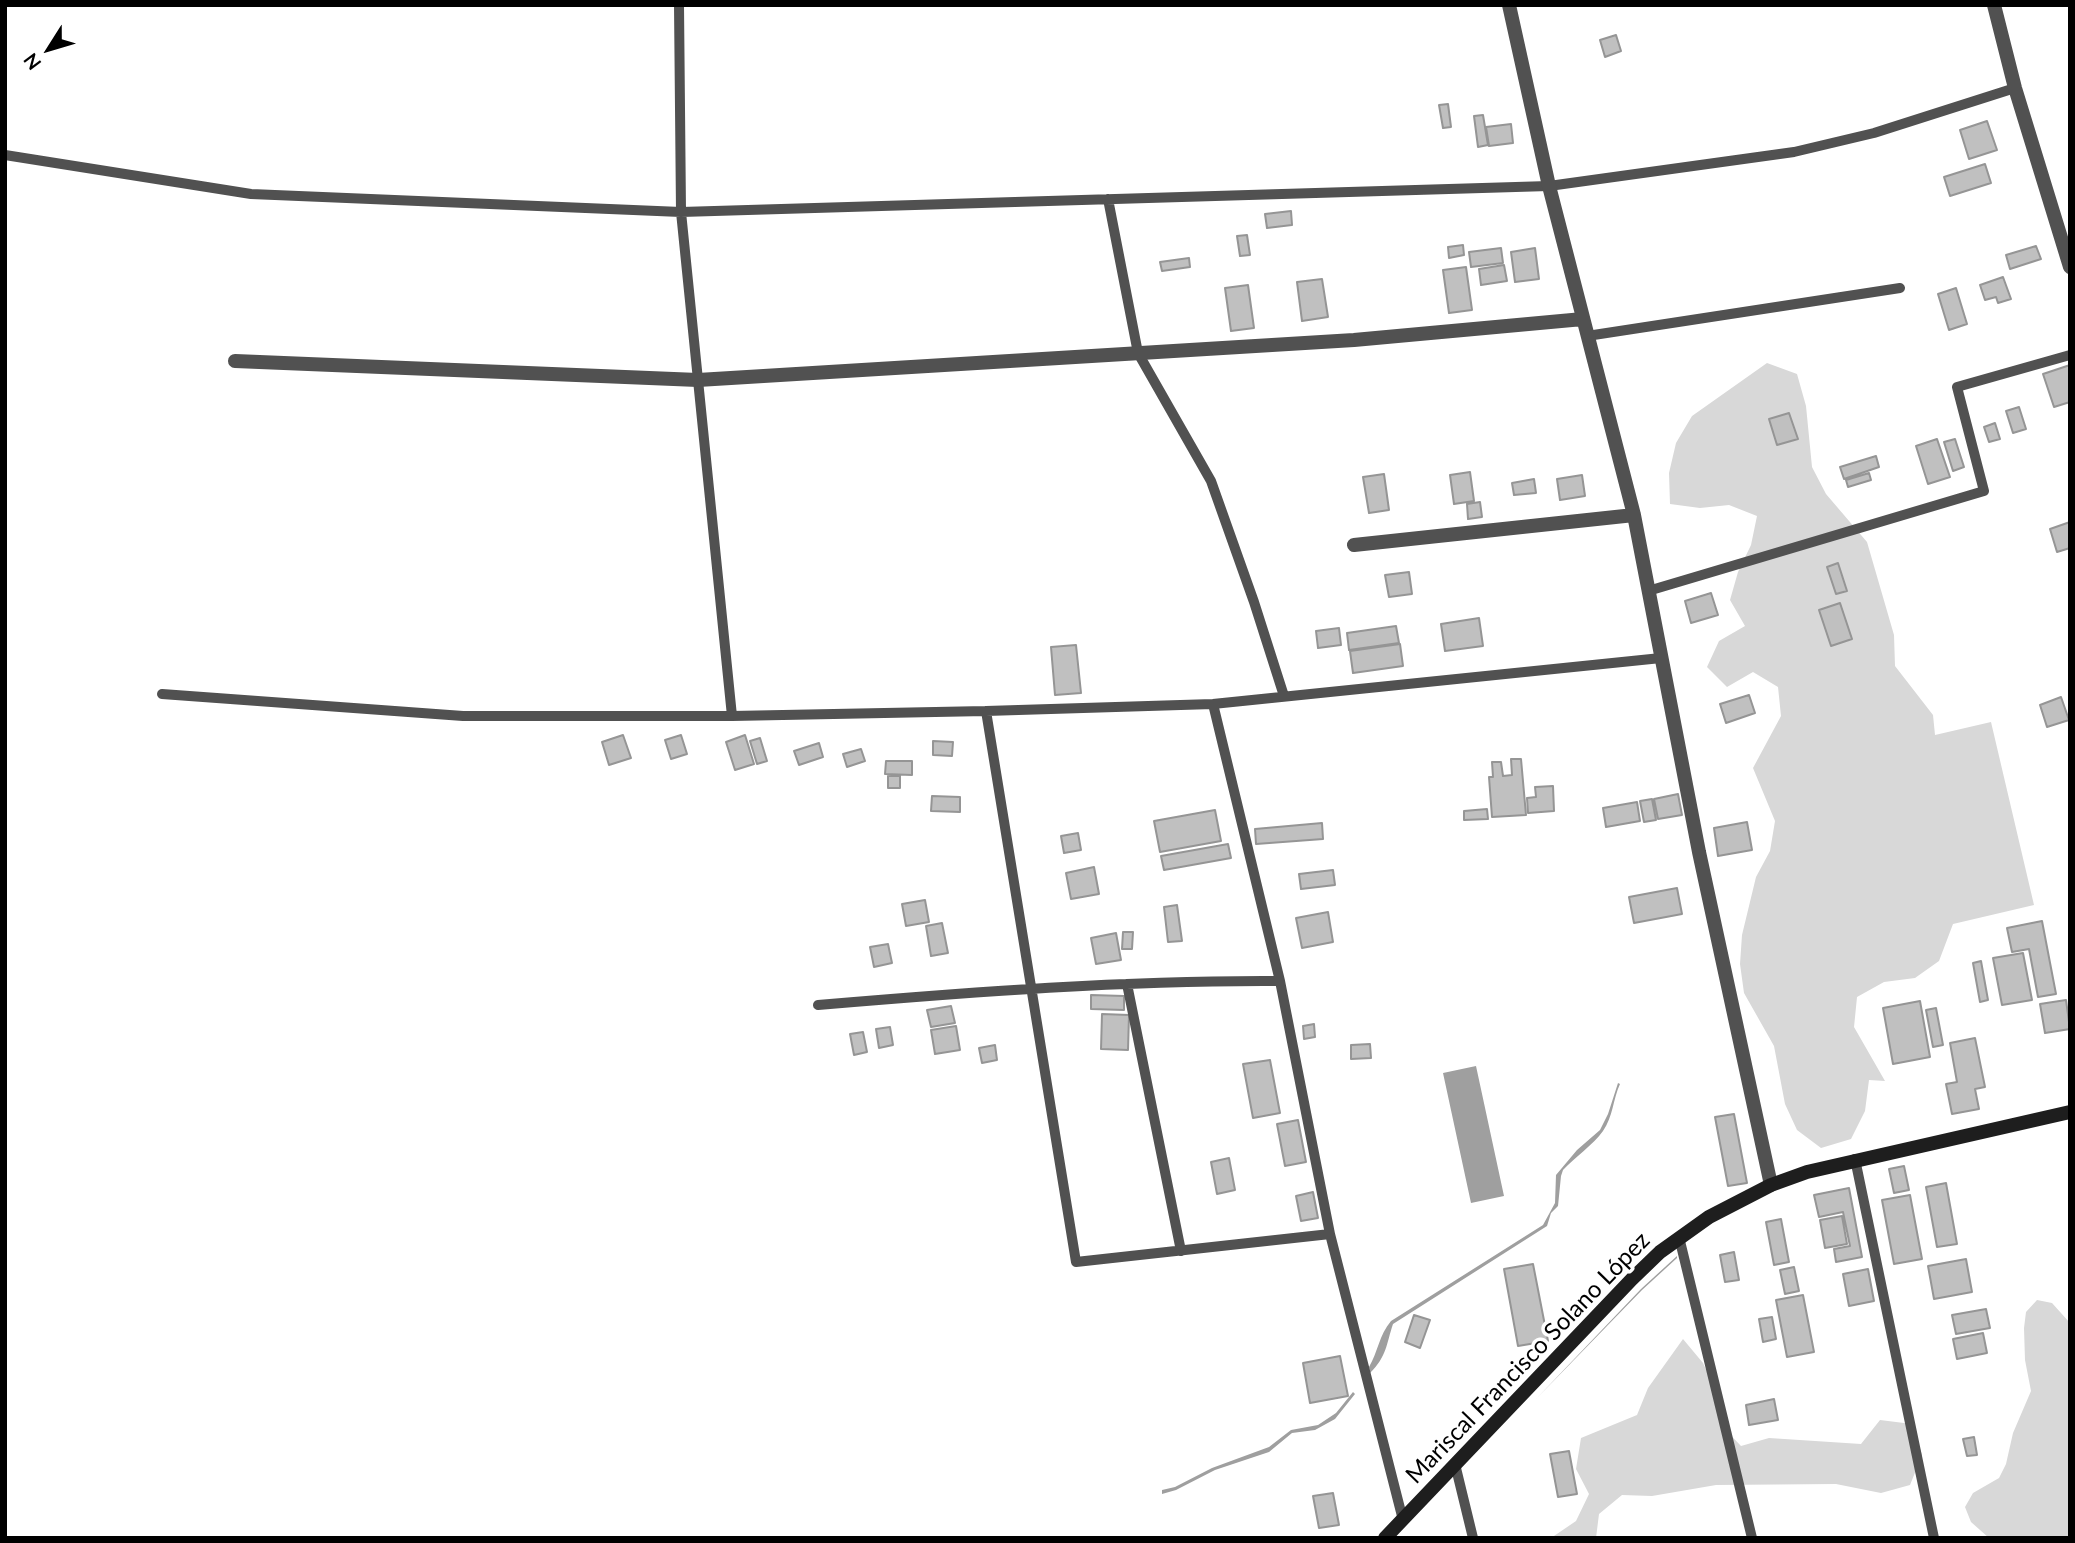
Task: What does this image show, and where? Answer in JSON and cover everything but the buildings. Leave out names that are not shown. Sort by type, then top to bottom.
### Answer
[{"type":"main road","name":"Mariscal Francisco Solano López","points":[[1385,1538],[1632,1279],[1679,1237],[1709,1217],[1771,1185],[1807,1172],[2070,1112]]},
{"type":"street","points":[[1509,5],[1549,186],[1634,515],[1699,852],[1771,1185]]},
{"type":"street","points":[[1994,5],[2015,88],[2070,267]]},
{"type":"street","points":[[235,361],[698,380],[1354,340],[1583,319]]},
{"type":"street","points":[[1354,545],[1634,515]]},
{"type":"lane","points":[[679,5],[681,212],[732,716]]},
{"type":"lane","points":[[5,155],[251,194],[681,212],[1549,186],[1794,152],[1874,133],[2015,88]]},
{"type":"lane","points":[[1108,199],[1138,353],[1211,481],[1284,696]]},
{"type":"lane","points":[[1587,336],[1900,288]]},
{"type":"lane","points":[[1648,591],[1984,491],[1957,387],[2070,355]]},
{"type":"lane","points":[[162,694],[463,716],[732,716],[986,711],[1213,704],[1661,659]]},
{"type":"lane","points":[[1213,704],[1280,981],[1331,1234],[1402,1520]]},
{"type":"lane","points":[[986,711],[1076,1262],[1331,1234]]},
{"type":"lane","points":[[818,1005],[1031,988],[1189,981],[1280,981]]},
{"type":"lane","points":[[1128,984],[1181,1251]]},
{"type":"lane","points":[[1855,1159],[1934,1538]]},
{"type":"lane","points":[[1679,1237],[1752,1538]]},
{"type":"lane","points":[[1455,1464],[1473,1538]]},
{"type":"shaded area","points":[[1767,363],[1797,374],[1806,406],[1812,467],[1826,494],[1867,542],[1894,635],[1895,666],[1933,715],[1935,735],[1991,722],[2034,905],[1953,924],[1939,961],[1915,978],[1884,982],[1857,997],[1854,1027],[1885,1081],[1869,1080],[1865,1111],[1851,1139],[1821,1148],[1797,1130],[1785,1104],[1774,1046],[1744,993],[1740,964],[1742,935],[1756,877],[1770,851],[1775,821],[1753,768],[1781,716],[1778,687],[1753,672],[1727,687],[1707,667],[1719,641],[1745,626],[1730,600],[1738,572],[1751,545],[1757,516],[1729,505],[1700,508],[1670,504],[1669,473],[1676,443],[1692,416]]},
{"type":"shaded area","points":[[1476,1066],[1504,1196],[1471,1203],[1443,1073]]},
{"type":"shaded area","points":[[1618,1083],[1620,1084],[1611,1114],[1603,1131],[1563,1170],[1558,1206],[1551,1213],[1547,1226],[1393,1324],[1383,1356],[1370,1373],[1369,1367],[1391,1321],[1543,1225],[1555,1203],[1556,1175],[1577,1150],[1600,1130]]},
{"type":"shaded area","points":[[1677,1258],[1642,1290],[1536,1399],[1641,1289]]},
{"type":"shaded area","points":[[2037,1300],[2052,1303],[2070,1323],[2070,1538],[1989,1538],[1971,1522],[1965,1507],[1973,1493],[1999,1478],[2006,1464],[2013,1433],[2031,1391],[2025,1360],[2024,1328],[2026,1312]]},
{"type":"shaded area","points":[[1683,1339],[1703,1363],[1716,1391],[1719,1423],[1741,1446],[1769,1438],[1861,1444],[1880,1420],[1912,1424],[1922,1455],[1910,1485],[1881,1493],[1836,1484],[1716,1485],[1652,1496],[1622,1495],[1599,1514],[1596,1538],[1551,1538],[1576,1521],[1589,1494],[1576,1469],[1581,1438],[1637,1415],[1648,1388]]},
{"type":"shaded area","points":[[1353,1392],[1355,1394],[1335,1419],[1315,1430],[1292,1433],[1269,1452],[1215,1470],[1176,1490],[1162,1494],[1162,1490],[1175,1487],[1212,1468],[1269,1447],[1291,1430],[1318,1425],[1336,1413]]}]
